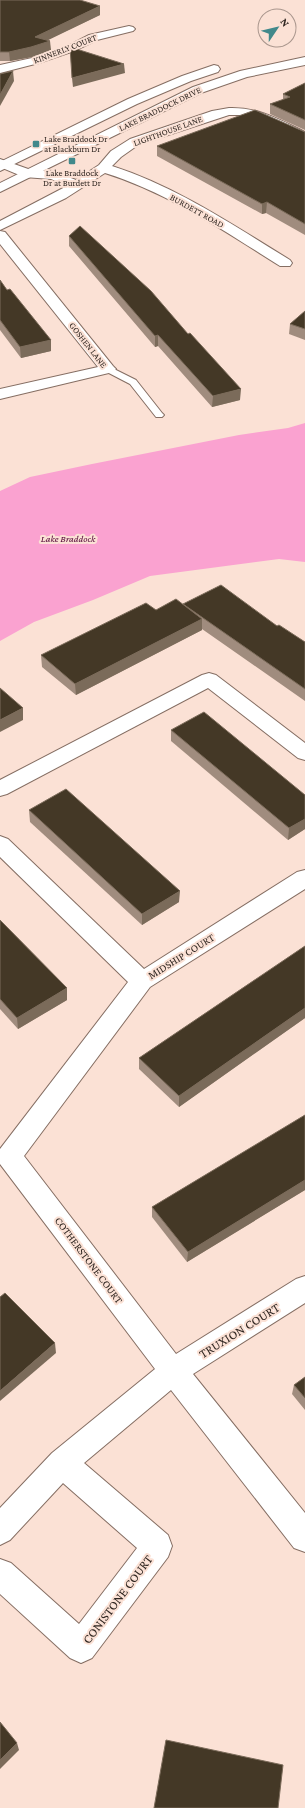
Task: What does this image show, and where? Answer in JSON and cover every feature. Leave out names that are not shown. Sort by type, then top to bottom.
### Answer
[{"type":"street","name":"KINNERLY COURT","points":[[0,69],[70,49],[93,37],[129,29]]},
{"type":"street","name":"LAKE BRADDOCK DRIVE","points":[[0,188],[197,90],[244,74],[305,60]]},
{"type":"street","name":"LAKE BRADDOCK DRIVE","points":[[2,165],[176,82],[226,65]]},
{"type":"street","name":"LIGHTHOUSE LANE","points":[[0,226],[78,185],[104,168],[116,154],[134,142],[229,111],[243,110],[256,113],[305,137]]},
{"type":"street","points":[[2,165],[29,174],[52,175],[78,185]]},
{"type":"street","name":"BURDETT ROAD","points":[[104,168],[138,179],[163,192],[212,219],[285,263]]},
{"type":"street","points":[[29,174],[35,186],[48,192],[61,195]]},
{"type":"street","name":"GOSHEN LANE","points":[[0,235],[108,369],[0,394]]},
{"type":"street","points":[[0,789],[209,679],[305,753]]},
{"type":"street","name":"MIDSHIP COURT","points":[[0,844],[142,981],[305,878]]},
{"type":"street","name":"COTHERSTONE COURT","points":[[142,981],[4,1159],[305,1537]]},
{"type":"street","name":"TRUXION COURT","points":[[173,1371],[305,1288]]},
{"type":"street","points":[[0,1530],[62,1463],[173,1371]]},
{"type":"street","name":"CONISTONE COURT","points":[[0,1574],[82,1648],[157,1546],[62,1463]]},
{"type":"lane","points":[[108,369],[133,382],[159,415]]},
{"type":"water","name":"Lake Braddock","points":[[305,423],[305,562],[279,559],[150,576],[93,600],[34,622],[0,641],[0,491],[30,477],[239,435],[288,428]]},
{"type":"building","points":[[0,0],[80,0],[100,6],[35,37],[50,41],[9,52],[0,52]]},
{"type":"building","points":[[70,47],[124,64],[72,78]]},
{"type":"building","points":[[13,71],[0,95],[0,74]]},
{"type":"building","points":[[305,83],[305,120],[270,104],[290,97],[283,94]]},
{"type":"building","points":[[255,110],[305,132],[305,224],[267,202],[262,204],[157,146]]},
{"type":"building","points":[[80,226],[151,291],[188,334],[190,333],[241,389],[213,396],[158,335],[155,336],[69,236]]},
{"type":"building","points":[[0,280],[7,290],[10,289],[51,340],[20,347],[0,320]]},
{"type":"building","points":[[305,311],[305,329],[290,324]]},
{"type":"building","points":[[221,585],[277,626],[279,625],[305,642],[305,689],[183,604]]},
{"type":"building","points":[[176,599],[202,619],[75,684],[41,655],[146,603],[156,610]]},
{"type":"building","points":[[0,688],[23,708],[0,720]]},
{"type":"building","points":[[204,712],[305,795],[305,819],[289,828],[171,730]]},
{"type":"building","points":[[66,789],[180,891],[142,914],[29,810]]},
{"type":"building","points":[[0,920],[67,988],[17,1018],[0,999]]},
{"type":"building","points":[[305,946],[305,1008],[179,1096],[139,1058]]},
{"type":"building","points":[[305,1115],[305,1180],[188,1252],[152,1207]]},
{"type":"building","points":[[5,1293],[55,1343],[0,1391],[0,1297]]},
{"type":"building","points":[[305,1377],[305,1398],[294,1385]]},
{"type":"building","points":[[0,1722],[17,1743],[0,1760]]},
{"type":"building","points":[[166,1740],[283,1765],[278,1808],[154,1808]]},
{"type":"place","name":"Lake Braddock Dr at Blackburn Dr","points":[[36,144]]},
{"type":"place","name":"Lake Braddock Dr at Burdett Dr","points":[[72,161]]}]
